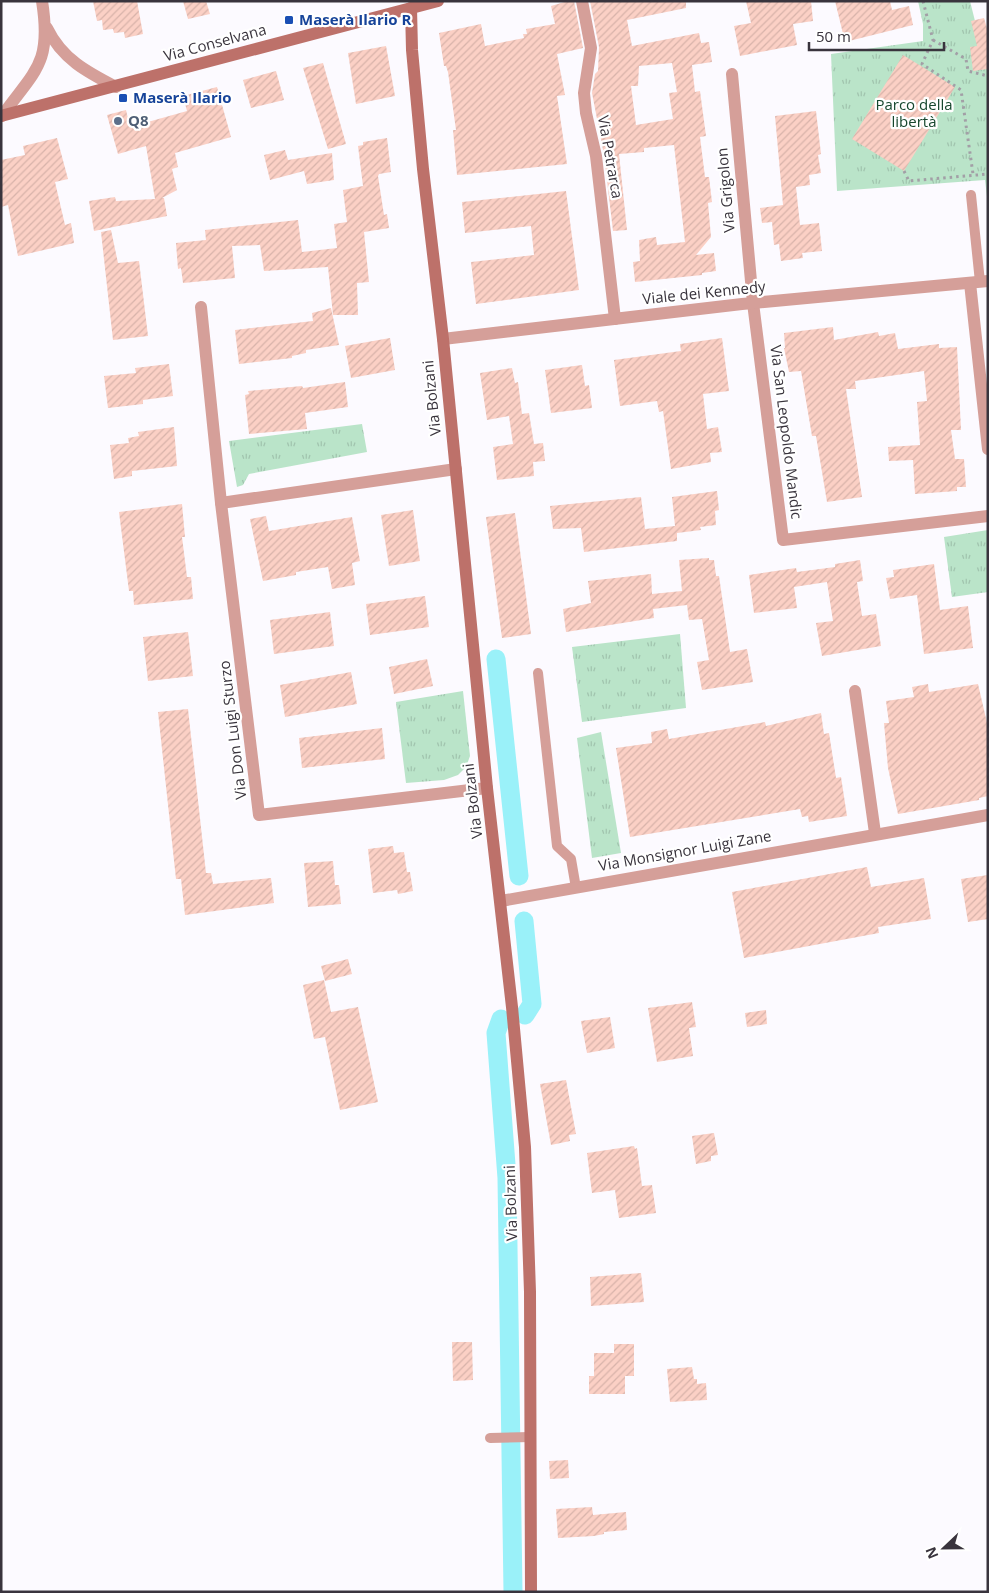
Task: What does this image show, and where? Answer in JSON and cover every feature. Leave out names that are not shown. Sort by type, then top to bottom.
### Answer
[{"type":"street","points":[[2,116],[28,84],[39,66],[45,43],[46,26],[42,1]]},
{"type":"street","name":"Via Conselvana","points":[[2,116],[116,87],[411,5],[438,1]]},
{"type":"street","name":"Via Petrarca","points":[[582,1],[591,48],[584,93],[586,113],[596,156],[615,319]]},
{"type":"street","name":"Via Bolzani","points":[[411,5],[412,50],[525,1147],[530,1292],[524,1438],[531,1592]]},
{"type":"street","points":[[46,26],[54,42],[68,59],[116,87]]},
{"type":"street","name":"Via Grigolon","points":[[732,74],[753,303]]},
{"type":"street","points":[[979,282],[988,449]]},
{"type":"street","name":"Viale dei Kennedy","points":[[442,339],[753,303],[979,282]]},
{"type":"street","name":"Via San Leopoldo Mandic","points":[[753,303],[784,540],[988,516]]},
{"type":"street","name":"Via Don Luigi Sturzo","points":[[201,307],[221,502],[259,815],[487,788]]},
{"type":"street","points":[[221,502],[456,469]]},
{"type":"street","points":[[855,691],[875,833]]},
{"type":"street","name":"Via Monsignor Luigi Zane","points":[[501,901],[875,833],[988,815]]},
{"type":"lane","points":[[971,195],[979,282]]},
{"type":"lane","points":[[538,673],[557,846],[571,860],[576,888]]},
{"type":"lane","points":[[494,1438],[524,1438]]},
{"type":"path","points":[[923,1],[933,40],[922,64],[962,90],[973,174]]},
{"type":"path","points":[[933,40],[966,59],[968,71],[988,76]]},
{"type":"path","points":[[904,171],[908,181],[988,174]]},
{"type":"green space","name":"Parco della libertà","points":[[918,1],[970,1],[976,25],[988,30],[988,205],[985,180],[837,191],[831,54],[923,41],[923,24]]},
{"type":"green space","points":[[362,424],[367,452],[249,474],[243,485],[237,487],[229,441]]},
{"type":"green space","points":[[988,530],[988,592],[952,597],[944,537]]},
{"type":"green space","points":[[680,634],[686,708],[582,722],[572,647]]},
{"type":"green space","points":[[463,691],[470,756],[466,767],[458,775],[444,780],[406,783],[396,702]]},
{"type":"green space","points":[[601,732],[621,853],[592,858],[577,738]]},
{"type":"building","points":[[93,1],[137,1],[143,34],[125,38],[124,32],[114,33],[113,29],[103,30],[102,20],[97,21]]},
{"type":"building","points":[[183,1],[206,1],[210,14],[188,19]]},
{"type":"building","points":[[574,1],[583,48],[557,54],[565,95],[557,96],[567,164],[457,175],[453,130],[456,130],[448,72],[446,66],[444,66],[439,33],[481,24],[485,46],[524,38],[523,34],[527,34],[526,29],[555,24],[551,6]]},
{"type":"building","points":[[590,1],[686,1],[686,8],[627,20],[632,46],[699,33],[701,43],[709,42],[712,62],[692,65],[695,92],[700,91],[706,136],[700,137],[705,177],[709,177],[712,202],[708,203],[711,237],[696,255],[714,253],[716,271],[702,273],[702,275],[635,282],[633,262],[640,261],[639,240],[656,237],[657,245],[685,242],[674,145],[644,148],[644,152],[619,154],[627,230],[613,231],[604,155],[592,93],[595,74],[598,71],[599,47]],"holes":[[[672,63],[677,92],[669,93],[673,119],[636,125],[631,86],[638,86],[639,66]]]},
{"type":"building","points":[[746,1],[811,1],[813,21],[793,24],[797,45],[740,56],[734,26],[751,23]]},
{"type":"building","points":[[835,1],[890,1],[892,10],[909,6],[913,25],[845,42]]},
{"type":"building","points":[[984,18],[988,32],[988,69],[973,71],[970,47],[977,46],[971,21]]},
{"type":"building","points":[[386,46],[395,96],[356,104],[348,53]]},
{"type":"building","points":[[903,55],[955,87],[904,171],[852,139]]},
{"type":"building","points":[[323,63],[346,144],[328,149],[303,68]]},
{"type":"building","points":[[276,71],[284,100],[251,108],[243,80]]},
{"type":"building","points":[[217,87],[231,137],[175,153],[178,167],[172,169],[177,190],[162,198],[164,198],[167,216],[94,231],[89,201],[115,197],[116,201],[155,199],[146,146],[118,154],[107,115],[126,110],[130,127],[187,111],[183,96]]},
{"type":"building","points":[[816,111],[821,154],[818,155],[821,173],[809,175],[810,185],[796,187],[800,225],[819,223],[822,251],[802,253],[803,258],[781,261],[779,244],[774,245],[772,222],[762,223],[760,208],[783,205],[775,116]]},
{"type":"building","points":[[57,138],[68,179],[55,182],[65,225],[71,223],[74,243],[18,256],[8,205],[1,207],[1,160],[25,155],[23,146]]},
{"type":"building","points":[[387,138],[391,172],[379,174],[378,176],[384,215],[387,214],[389,228],[364,232],[369,282],[357,283],[358,315],[333,315],[328,267],[264,271],[260,245],[232,246],[235,278],[183,283],[181,268],[178,269],[176,243],[206,240],[205,230],[298,220],[302,252],[337,248],[334,224],[347,222],[343,190],[363,186],[358,146],[363,145],[363,142]]},
{"type":"building","points":[[285,150],[288,160],[332,153],[334,180],[307,184],[304,171],[270,180],[264,155]]},
{"type":"building","points":[[566,191],[579,290],[476,304],[471,262],[534,255],[531,226],[465,233],[462,202]]},
{"type":"building","points":[[111,230],[118,263],[139,261],[148,336],[113,340],[101,232]]},
{"type":"building","points":[[331,308],[339,345],[306,350],[306,353],[292,356],[292,358],[239,364],[235,330],[313,321],[312,313]]},
{"type":"building","points":[[833,327],[834,340],[878,332],[879,336],[895,333],[898,349],[939,344],[939,348],[957,347],[961,430],[951,430],[955,459],[964,459],[966,487],[957,487],[957,491],[915,494],[913,460],[889,461],[888,447],[920,445],[917,402],[927,401],[924,371],[855,381],[856,389],[846,389],[862,497],[827,502],[816,436],[812,436],[801,371],[789,372],[784,348],[784,333]]},
{"type":"building","points":[[390,338],[395,370],[351,378],[345,346]]},
{"type":"building","points":[[722,338],[729,391],[703,394],[707,429],[718,427],[722,452],[710,453],[711,462],[671,469],[663,411],[659,412],[657,401],[620,406],[614,360],[681,351],[680,344]]},
{"type":"building","points":[[169,364],[173,396],[143,400],[143,404],[108,408],[104,376],[136,373],[135,368]]},
{"type":"building","points":[[582,365],[585,386],[589,385],[592,408],[551,413],[545,370]]},
{"type":"building","points":[[512,368],[515,383],[518,382],[522,414],[529,413],[534,444],[543,443],[545,461],[533,462],[534,476],[497,480],[493,447],[513,444],[509,416],[487,420],[480,373]]},
{"type":"building","points":[[345,382],[348,407],[305,413],[307,429],[249,434],[245,395],[249,394],[248,391],[302,386],[303,388]]},
{"type":"building","points":[[174,427],[177,466],[132,471],[132,476],[114,479],[110,445],[129,443],[128,438],[139,436],[138,432]]},
{"type":"building","points":[[717,491],[719,510],[715,511],[716,525],[700,527],[701,530],[677,533],[677,541],[584,552],[581,528],[553,529],[550,506],[641,497],[645,529],[675,526],[672,497]]},
{"type":"building","points":[[182,504],[185,537],[182,537],[187,577],[191,577],[193,599],[134,605],[133,591],[129,591],[119,512]]},
{"type":"building","points":[[413,510],[420,561],[389,566],[381,515]]},
{"type":"building","points":[[515,513],[531,634],[502,638],[486,517]]},
{"type":"building","points":[[266,516],[269,531],[352,517],[360,561],[352,563],[355,585],[332,589],[328,567],[296,572],[296,575],[263,581],[250,519]]},
{"type":"building","points":[[709,558],[709,560],[714,560],[716,576],[719,576],[730,652],[747,649],[753,682],[702,690],[697,662],[709,660],[702,619],[689,620],[687,605],[653,609],[654,618],[566,632],[563,609],[591,603],[588,581],[651,574],[652,594],[682,591],[679,560]]},
{"type":"building","points":[[860,560],[863,581],[857,582],[862,616],[876,614],[881,646],[822,656],[816,623],[833,621],[827,582],[794,587],[797,608],[754,613],[749,575],[796,568],[797,572],[835,567],[835,564]]},
{"type":"building","points":[[934,564],[940,610],[968,606],[973,648],[924,654],[917,595],[890,599],[886,578],[894,577],[893,570]]},
{"type":"building","points":[[425,596],[429,627],[370,635],[366,604]]},
{"type":"building","points":[[330,612],[334,646],[274,654],[270,620]]},
{"type":"building","points":[[188,632],[193,676],[148,681],[143,637]]},
{"type":"building","points":[[427,659],[433,686],[394,694],[389,667]]},
{"type":"building","points":[[351,672],[357,704],[285,717],[280,685]]},
{"type":"building","points":[[928,684],[929,692],[978,684],[988,727],[988,796],[979,798],[979,800],[898,814],[888,768],[884,723],[889,723],[886,701],[914,697],[912,687]]},
{"type":"building","points":[[188,709],[206,873],[211,873],[213,884],[271,878],[274,903],[185,915],[181,879],[176,879],[158,712]]},
{"type":"building","points":[[821,713],[824,734],[829,733],[836,778],[841,777],[847,816],[809,822],[808,816],[802,817],[800,809],[630,837],[616,748],[652,743],[651,732],[667,729],[669,739],[765,722],[766,726]]},
{"type":"building","points":[[382,728],[385,759],[302,768],[299,738]]},
{"type":"building","points":[[393,846],[394,853],[404,852],[407,872],[410,872],[413,891],[398,894],[397,890],[373,893],[368,849]]},
{"type":"building","points":[[333,861],[335,885],[339,885],[341,904],[308,907],[304,863]]},
{"type":"building","points":[[867,867],[871,887],[924,878],[931,919],[878,927],[879,933],[744,958],[732,892]]},
{"type":"building","points":[[988,875],[988,919],[968,922],[961,879]]},
{"type":"building","points":[[348,959],[352,974],[325,981],[321,966]]},
{"type":"building","points":[[324,980],[331,1012],[358,1007],[378,1102],[340,1110],[325,1037],[314,1039],[303,985]]},
{"type":"building","points":[[692,1002],[696,1027],[689,1028],[693,1056],[657,1062],[648,1008]]},
{"type":"building","points":[[766,1010],[767,1024],[747,1027],[745,1013]]},
{"type":"building","points":[[610,1017],[615,1048],[587,1053],[581,1021]]},
{"type":"building","points":[[566,1080],[576,1134],[569,1135],[570,1141],[551,1145],[540,1084]]},
{"type":"building","points":[[714,1133],[718,1155],[711,1156],[711,1161],[696,1164],[692,1136]]},
{"type":"building","points":[[634,1146],[635,1149],[637,1148],[642,1186],[652,1185],[656,1213],[619,1218],[615,1190],[592,1193],[587,1153]]},
{"type":"building","points":[[641,1273],[644,1302],[591,1306],[590,1277]]},
{"type":"building","points":[[452,1342],[472,1342],[473,1380],[453,1381]]},
{"type":"building","points":[[614,1344],[634,1344],[634,1376],[625,1376],[625,1394],[589,1394],[589,1376],[594,1376],[594,1353],[614,1353]]},
{"type":"building","points":[[692,1367],[697,1384],[706,1383],[707,1400],[670,1402],[667,1369]]},
{"type":"building","points":[[568,1460],[569,1478],[550,1479],[549,1461]]},
{"type":"building","points":[[592,1507],[593,1515],[626,1512],[627,1530],[604,1532],[604,1534],[594,1536],[558,1538],[556,1509]]},
{"type":"waterway","points":[[496,659],[519,876]]},
{"type":"waterway","points":[[524,921],[532,1004],[525,1015]]},
{"type":"waterway","points":[[501,1019],[496,1033],[507,1178],[513,1592]]},
{"type":"place","name":"Maserà Ilario R","points":[[289,20]]},
{"type":"place","name":"Maserà Ilario","points":[[123,98]]},
{"type":"place","name":"Q8","points":[[118,121]]}]
